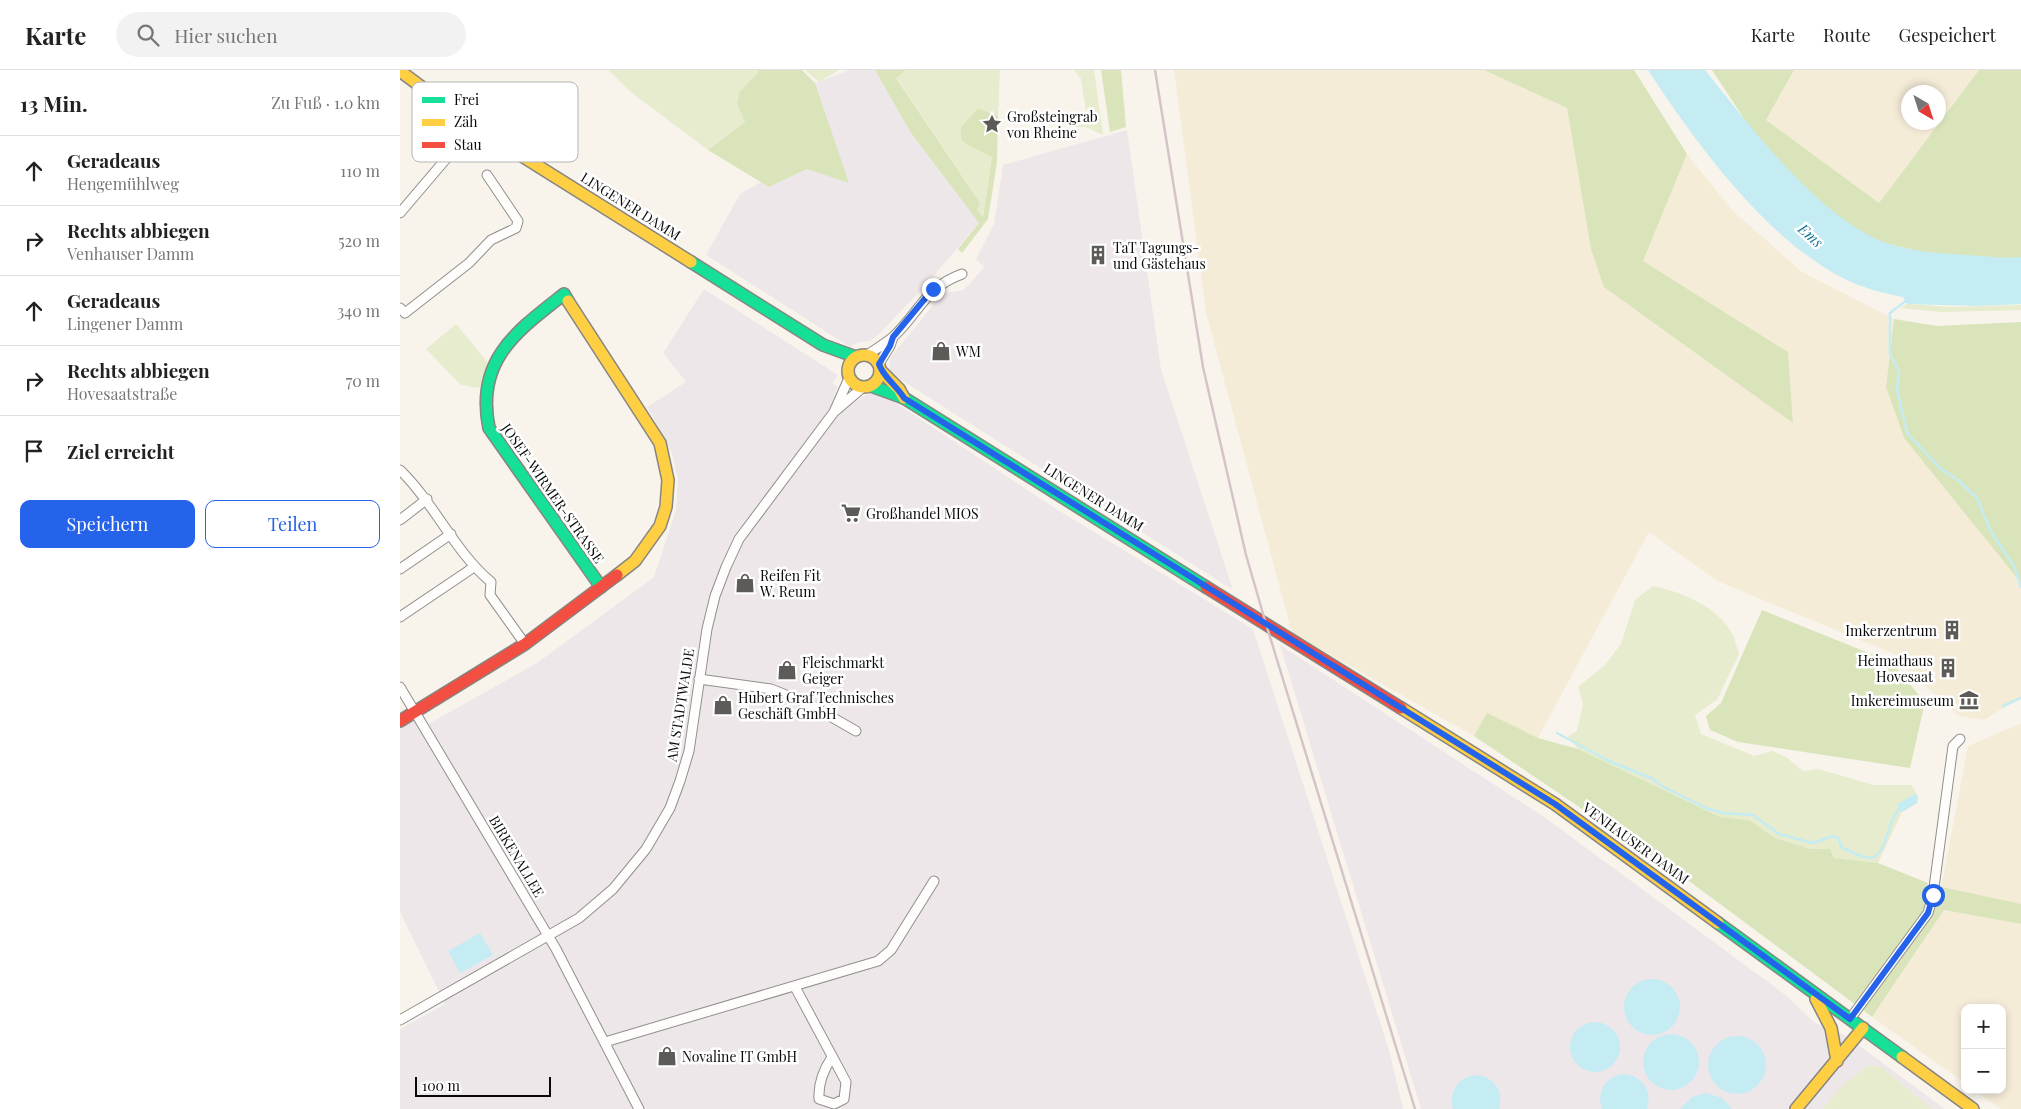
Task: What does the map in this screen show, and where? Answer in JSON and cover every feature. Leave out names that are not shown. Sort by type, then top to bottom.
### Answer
[{"type":"main road","name":"LINGENER DAMM","points":[[400,72],[414,82]]},
{"type":"main road","name":"LINGENER DAMM","points":[[531,162],[823,345],[862,356]]},
{"type":"main road","name":"JOSEF-WIRMER-STRASSE","points":[[564,294],[653,430],[662,450],[668,480],[666,507],[660,526],[635,561],[600,587],[489,428],[487,418],[487,392],[494,366],[505,345],[524,325],[564,294]]},
{"type":"main road","name":"LINGENER DAMM","points":[[823,345],[827,352],[848,374]]},
{"type":"main road","points":[[862,356],[880,367],[878,380],[866,387],[857,386],[848,374],[849,365],[862,356]]},
{"type":"main road","name":"LINGENER DAMM","points":[[880,367],[899,389],[904,398]]},
{"type":"main road","name":"LINGENER DAMM","points":[[866,387],[904,398],[1109,524],[1266,624]]},
{"type":"main road","points":[[400,721],[416,713],[525,644],[600,587]]},
{"type":"main road","name":"VENHAUSER DAMM","points":[[1266,624],[1555,804],[1973,1109]]},
{"type":"main road","points":[[1789,974],[1812,994],[1826,1012],[1831,1024],[1837,1061]]},
{"type":"main road","points":[[1796,1109],[1863,1028]]},
{"type":"street","points":[[400,213],[443,162]]},
{"type":"street","points":[[400,308],[405,313],[469,263],[491,240],[516,228],[518,221],[487,175]]},
{"type":"street","points":[[862,356],[893,337],[933,289],[944,280],[962,274]]},
{"type":"street","points":[[880,367],[893,337]]},
{"type":"street","name":"AM STADTWALDE","points":[[834,412],[848,374]]},
{"type":"street","name":"AM STADTWALDE","points":[[400,1020],[579,918],[603,898],[630,871],[650,843],[670,808],[680,781],[689,751],[707,629],[714,596],[739,539],[834,412],[866,387]]},
{"type":"street","points":[[400,470],[427,499],[474,567],[491,582],[490,595],[525,644]]},
{"type":"street","points":[[400,520],[427,499]]},
{"type":"street","points":[[400,569],[451,534]]},
{"type":"street","points":[[400,617],[474,567]]},
{"type":"street","points":[[700,679],[771,689],[809,704],[856,730]]},
{"type":"street","name":"BIRKENALLEE","points":[[400,687],[548,936],[639,1109]]},
{"type":"street","points":[[1850,1019],[1928,913],[1933,895],[1953,746],[1960,739]]},
{"type":"street","points":[[605,1042],[878,961],[891,950],[934,881]]},
{"type":"street","points":[[795,987],[846,1082],[844,1099],[834,1104],[819,1099],[819,1090],[825,1068],[832,1057]]},
{"type":"shaded area","points":[[850,70],[875,70],[911,133],[979,223],[924,287],[879,334],[870,341],[859,342],[850,347],[706,255],[740,194],[761,182],[769,187],[807,169],[848,182],[815,83]]},
{"type":"shaded area","points":[[1174,70],[1484,70],[1567,108],[1591,249],[1793,422],[1788,352],[1643,261],[1687,154],[1733,211],[1802,272],[1894,319],[1886,387],[1904,438],[2021,583],[2021,697],[1984,720],[1959,716],[1920,681],[1894,654],[1717,581],[1649,532],[1538,738],[1488,714],[1474,736],[1292,633],[1206,313]]},
{"type":"shaded area","points":[[1794,70],[1979,70],[1946,114],[1946,85],[1901,85],[1901,130],[1934,130],[1879,203],[1766,120]]},
{"type":"shaded area","points":[[1127,130],[1161,369],[1233,590],[895,376],[889,368],[890,358],[943,293],[964,290],[984,267],[976,259],[994,224],[1003,165]]},
{"type":"shaded area","points":[[704,289],[838,375],[832,383],[838,387],[835,392],[853,404],[859,398],[870,393],[881,394],[887,397],[1053,507],[1253,629],[1389,1050],[1403,1109],[400,1109],[400,1029],[445,1004],[400,912],[400,728],[416,720],[421,728],[537,663],[654,577],[676,510],[678,479],[672,454],[647,407],[686,382],[663,353]]},
{"type":"shaded area","points":[[1280,645],[1547,819],[1787,996],[1815,1023],[1845,1035],[1945,1109],[1421,1109]]},
{"type":"shaded area","points":[[2021,723],[2021,904],[1941,888],[1968,746]]},
{"type":"shaded area","points":[[1944,910],[2021,924],[2021,1109],[2001,1109],[1980,1094],[2006,1094],[2006,1004],[1961,1004],[1961,1080],[1872,1017]]},
{"type":"green space","points":[[608,70],[758,70],[759,72],[740,91],[745,122],[708,150],[632,93]]},
{"type":"green space","points":[[758,70],[802,70],[815,83],[849,183],[807,169],[769,187],[708,150],[745,122],[737,103],[740,91],[759,72]]},
{"type":"green space","points":[[805,70],[839,70],[819,82]]},
{"type":"green space","points":[[875,70],[906,70],[896,78],[980,203],[977,210],[983,217],[992,157],[968,145],[961,139],[961,127],[978,108],[998,116],[997,162],[988,219],[962,253],[958,249],[979,223],[911,133]]},
{"type":"green space","points":[[906,70],[1000,70],[998,116],[978,108],[968,145],[992,157],[983,217],[979,215],[977,210],[980,203],[896,77]]},
{"type":"green space","points":[[1074,70],[1094,70],[1103,135],[1086,127],[1076,127],[1086,116],[1086,112],[1081,79]]},
{"type":"green space","points":[[1101,70],[1121,70],[1126,127],[1110,132]]},
{"type":"green space","points":[[1484,70],[1634,70],[1687,154],[1643,261],[1788,352],[1793,423],[1604,287],[1591,249],[1567,108]]},
{"type":"green space","points":[[1712,70],[1794,70],[1766,120],[1879,203],[1934,130],[1946,130],[1946,114],[1979,70],[2021,70],[2021,261],[1951,259],[1880,242],[1840,225],[1745,129],[1743,117]]},
{"type":"green space","points":[[1907,304],[1952,307],[2021,305],[2021,310],[1941,312],[1900,308]]},
{"type":"green space","points":[[1894,319],[1937,326],[2021,322],[2021,583],[1904,438],[1886,387]]},
{"type":"green space","points":[[456,324],[489,364],[482,386],[478,388],[461,385],[426,349]]},
{"type":"green space","points":[[1653,586],[1687,596],[1708,608],[1718,616],[1733,635],[1739,654],[1717,700],[1695,715],[1701,734],[1754,756],[1772,751],[1786,757],[1803,771],[1818,769],[1874,785],[1911,785],[1918,796],[1917,803],[1902,812],[1878,863],[1834,858],[1830,849],[1811,849],[1775,838],[1749,820],[1720,817],[1578,749],[1568,736],[1577,731],[1583,704],[1578,687],[1605,665],[1621,644],[1635,600]]},
{"type":"green space","points":[[1762,610],[1891,662],[1925,702],[1910,768],[1738,742],[1710,730],[1706,716],[1721,703]]},
{"type":"green space","points":[[1487,713],[1538,738],[1578,749],[1720,817],[1749,820],[1775,838],[1811,849],[1830,849],[1834,858],[1878,863],[1928,883],[1924,908],[1916,924],[1856,1005],[1689,881],[1474,736]]},
{"type":"green space","points":[[1937,886],[2021,904],[2021,924],[1944,910],[1872,1017],[1862,1009],[1927,918]]},
{"type":"green space","points":[[1869,1065],[1881,1067],[1932,1109],[1822,1109],[1845,1083]]},
{"type":"water","name":"Ems","points":[[1648,70],[1705,70],[1763,141],[1808,190],[1832,211],[1881,241],[1902,248],[1924,251],[2008,258],[2021,257],[2021,304],[1976,306],[1907,304],[1903,297],[1858,285],[1816,262],[1760,215],[1734,187],[1688,128]]},
{"type":"water","points":[[1914,794],[1918,796],[1917,803],[1902,812],[1898,809],[1898,804]]},
{"type":"water","points":[[480,933],[493,955],[460,973],[448,951]]},
{"type":"water","points":[[1646,979],[1658,979],[1672,987],[1680,1001],[1678,1018],[1672,1027],[1658,1035],[1646,1035],[1636,1030],[1629,1023],[1624,1013],[1624,1001],[1629,991],[1636,984]]},
{"type":"water","points":[[1595,1022],[1609,1026],[1616,1033],[1620,1047],[1616,1061],[1609,1068],[1595,1072],[1581,1068],[1574,1061],[1570,1047],[1574,1033],[1581,1026]]},
{"type":"water","points":[[1665,1034],[1677,1034],[1687,1038],[1695,1046],[1699,1062],[1695,1078],[1687,1086],[1677,1090],[1665,1090],[1655,1086],[1647,1078],[1643,1068],[1643,1056],[1647,1046],[1655,1038]]},
{"type":"water","points":[[1737,1036],[1753,1041],[1761,1049],[1766,1065],[1761,1081],[1753,1089],[1737,1094],[1721,1089],[1713,1081],[1708,1065],[1713,1049],[1721,1041]]},
{"type":"water","points":[[1623,1074],[1636,1077],[1644,1085],[1648,1096],[1647,1109],[1602,1109],[1600,1097],[1604,1086],[1611,1078]]},
{"type":"water","points":[[1477,1075],[1489,1079],[1497,1086],[1500,1097],[1499,1109],[1453,1109],[1452,1096],[1456,1086],[1465,1078]]},
{"type":"water","points":[[1706,1093],[1722,1098],[1732,1109],[1680,1109],[1692,1097]]},
{"type":"waterway","points":[[1907,300],[1890,313],[1890,354],[1899,372],[1897,389],[1907,433],[1941,469],[1958,480],[1977,498],[1991,532],[2014,566],[2021,587]]},
{"type":"waterway","points":[[2003,706],[2021,698]]},
{"type":"waterway","points":[[1557,733],[1609,761],[1653,779],[1662,786],[1706,808],[1723,813],[1753,815],[1779,834],[1813,843],[1833,836],[1839,839],[1841,847],[1860,856],[1872,858],[1877,855],[1884,843],[1892,820],[1900,808]]},
{"type":"railway","points":[[1155,70],[1203,367],[1246,555],[1415,1109]]},
{"type":"traffic: fast","points":[[691,262],[823,345],[856,357]]},
{"type":"traffic: fast","points":[[568,301],[564,294],[530,321],[504,349],[494,365],[488,384],[486,404],[489,428],[601,587]]},
{"type":"traffic: fast","points":[[871,386],[904,398],[1206,587]]},
{"type":"traffic: fast","points":[[1718,923],[1902,1057]]},
{"type":"traffic: slow","points":[[400,71],[415,82]]},
{"type":"traffic: slow","points":[[531,162],[691,262]]},
{"type":"traffic: slow","points":[[568,301],[660,443],[668,480],[666,507],[660,526],[635,561],[617,575]]},
{"type":"traffic: slow","points":[[864,355],[876,359],[880,371],[876,383],[864,387],[852,383],[848,371],[852,359],[864,355]]},
{"type":"traffic: slow","points":[[881,371],[899,389],[904,398]]},
{"type":"traffic: slow","points":[[1401,708],[1555,804],[1718,923]]},
{"type":"traffic: slow","points":[[1816,999],[1831,1028],[1837,1061]]},
{"type":"traffic: slow","points":[[1796,1109],[1863,1028]]},
{"type":"traffic: slow","points":[[1902,1057],[1973,1109]]},
{"type":"traffic: jam","points":[[400,721],[525,644],[617,575]]},
{"type":"traffic: jam","points":[[1206,587],[1401,708]]},
{"type":"place","name":"Großsteingrab von Rheine","points":[[992,124]]},
{"type":"place","name":"TaT Tagungs- und Gästehaus","points":[[1098,255]]},
{"type":"place","name":"WM","points":[[941,351]]},
{"type":"place","name":"Großhandel MIOS","points":[[851,513]]},
{"type":"place","name":"Reifen Fit W. Reum","points":[[745,583]]},
{"type":"place","name":"Imkerzentrum","points":[[1952,630]]},
{"type":"place","name":"Heimathaus Hovesaat","points":[[1948,668]]},
{"type":"place","name":"Fleischmarkt Geiger","points":[[787,670]]},
{"type":"place","name":"Imkereimuseum","points":[[1969,700]]},
{"type":"place","name":"Hubert Graf Technisches Geschäft GmbH","points":[[723,705]]},
{"type":"place","name":"Novaline IT GmbH","points":[[667,1056]]},
{"type":"route","points":[[933,289],[893,337],[879,364],[880,371],[899,389],[904,398],[1555,804],[1850,1019],[1928,913],[1933,895]]}]
